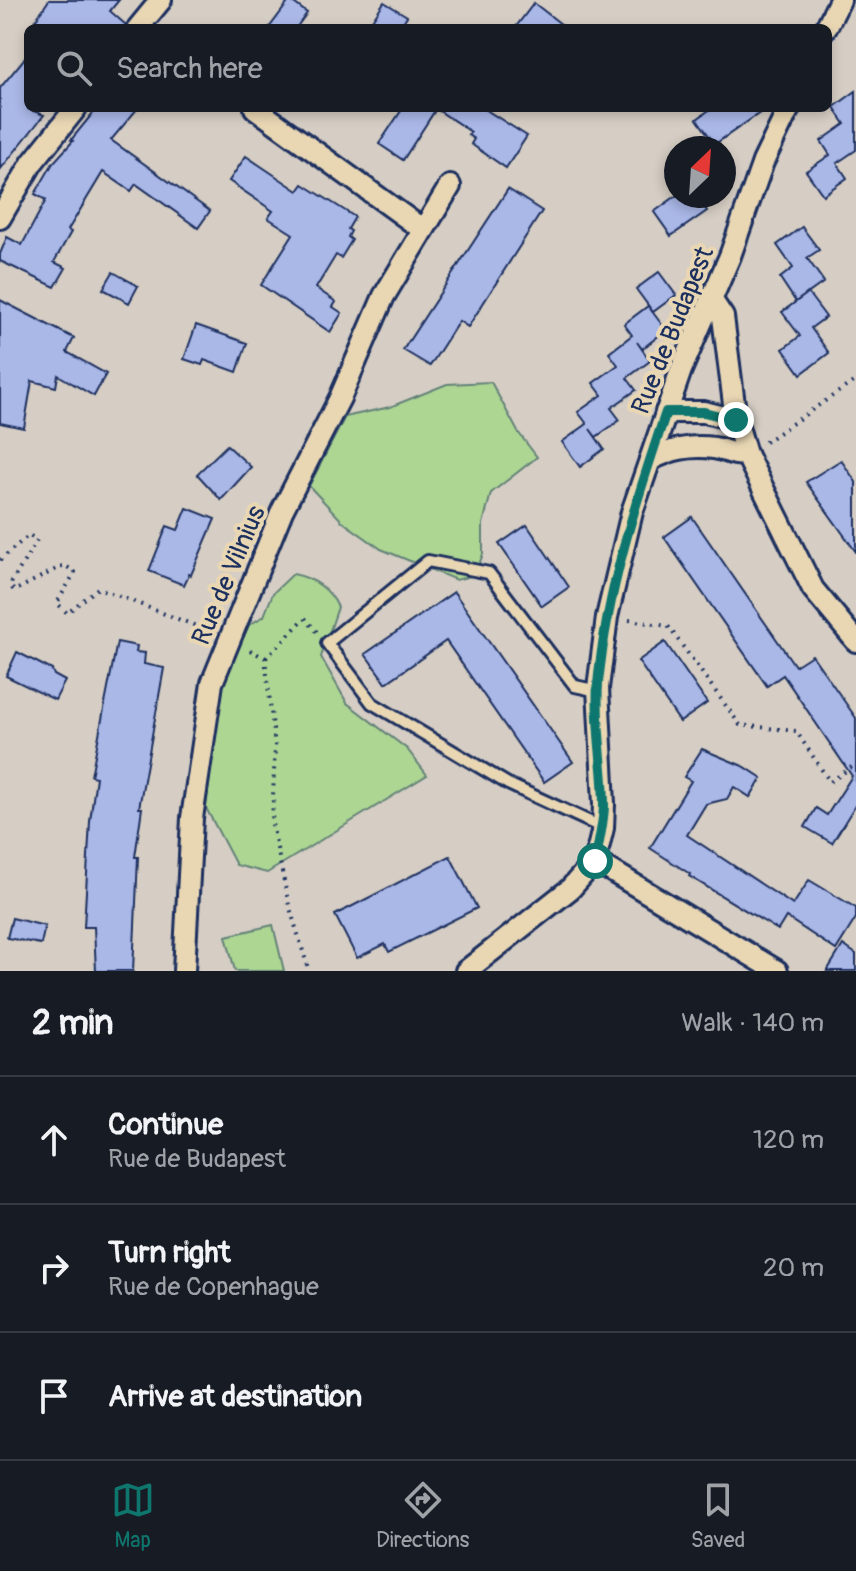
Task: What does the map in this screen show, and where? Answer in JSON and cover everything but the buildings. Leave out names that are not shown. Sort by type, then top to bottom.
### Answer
[{"type":"street","points":[[143,24],[161,0]]},
{"type":"street","points":[[828,24],[840,0]]},
{"type":"street","points":[[0,218],[32,163],[73,112]]},
{"type":"street","points":[[261,112],[422,229]]},
{"type":"street","name":"Rue de Budapest","points":[[595,861],[603,828],[598,691],[607,617],[632,512],[681,370],[730,256],[763,162],[787,112]]},
{"type":"street","name":"Rue de Vilnius","points":[[184,971],[192,818],[212,683],[282,511],[340,398],[384,296],[450,186]]},
{"type":"street","points":[[711,299],[723,317],[736,420],[746,454],[813,589],[856,641]]},
{"type":"street","points":[[666,412],[704,412],[736,420]]},
{"type":"street","points":[[650,460],[682,447],[717,448],[734,456],[746,454]]},
{"type":"street","points":[[466,971],[570,889],[595,861],[777,971]]},
{"type":"lane","points":[[598,691],[575,686],[489,573],[428,561],[327,643],[372,703],[508,784],[603,828]]},
{"type":"path","points":[[746,454],[856,380]]},
{"type":"path","points":[[0,560],[29,535],[37,540],[10,585],[14,591],[64,565],[75,572],[57,603],[67,613],[98,588],[228,639],[265,658]]},
{"type":"path","points":[[607,617],[668,626],[740,725],[796,731],[830,782],[856,764]]},
{"type":"path","points":[[265,658],[305,618],[327,643]]},
{"type":"path","points":[[265,658],[275,746],[272,824],[289,905],[309,971]]},
{"type":"green space","points":[[491,382],[518,432],[537,457],[491,493],[483,524],[483,554],[475,575],[456,580],[381,549],[343,522],[309,486],[345,417],[390,407],[447,384]]},
{"type":"green space","points":[[293,574],[320,585],[338,607],[321,657],[347,703],[407,749],[427,775],[267,873],[236,865],[206,808],[221,685],[249,625],[264,616],[273,593]]},
{"type":"green space","points":[[273,925],[284,971],[235,971],[226,936]]},
{"type":"route","points":[[595,861],[603,828],[604,804],[598,688],[607,617],[632,512],[666,412],[704,412],[736,420]]}]
